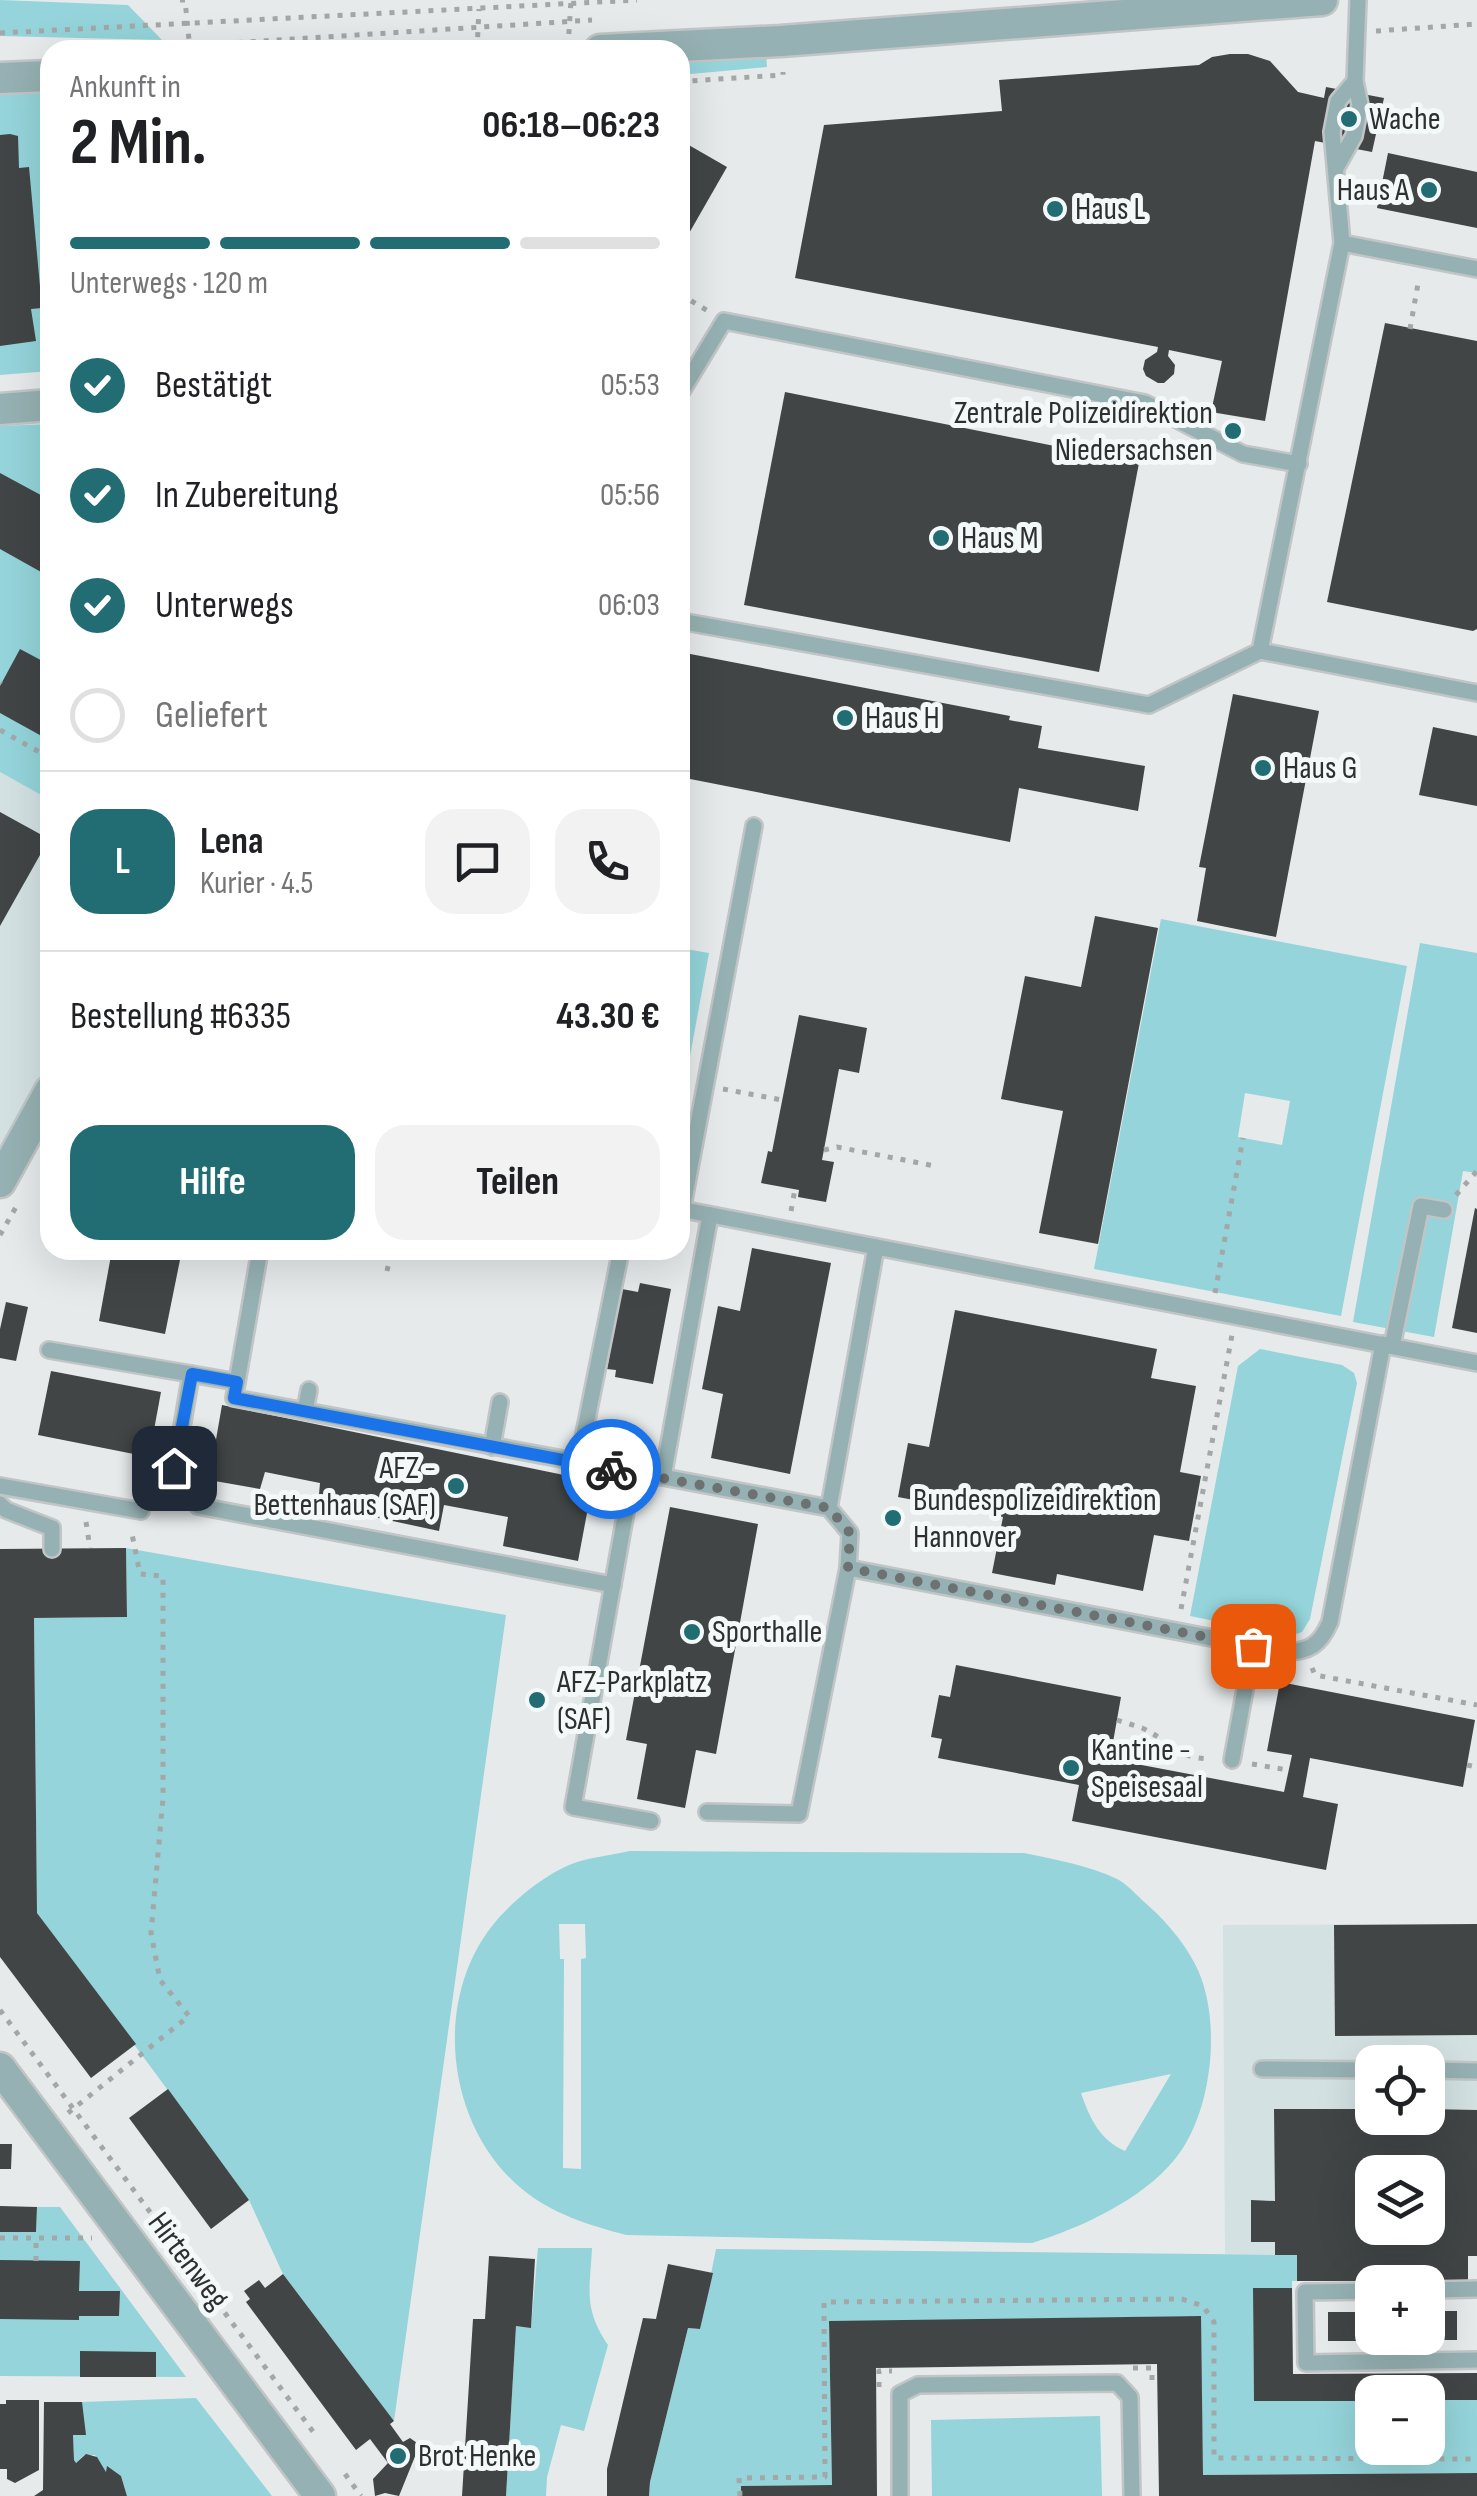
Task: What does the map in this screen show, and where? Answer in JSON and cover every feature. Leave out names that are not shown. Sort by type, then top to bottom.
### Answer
[{"type":"street","points":[[690,46],[1322,0]]},
{"type":"street","points":[[0,78],[40,76]]},
{"type":"street","points":[[0,409],[40,406]]},
{"type":"street","points":[[0,1182],[40,1109]]},
{"type":"street","name":"Hirtenweg","points":[[0,2068],[320,2496]]},
{"type":"lane","points":[[1260,651],[1342,243],[1332,132],[1338,101],[1355,81],[1358,0]]},
{"type":"lane","points":[[1342,243],[1477,269]]},
{"type":"lane","points":[[690,377],[724,321],[1145,404],[1242,454],[1299,464]]},
{"type":"lane","points":[[690,623],[1149,705],[1260,651],[1477,693]]},
{"type":"lane","points":[[690,1165],[754,826]]},
{"type":"lane","points":[[848,1568],[1284,1652],[1305,1652],[1322,1640],[1330,1622],[1421,1206],[1444,1210]]},
{"type":"lane","points":[[690,1212],[1477,1363]]},
{"type":"lane","points":[[663,1478],[710,1215]]},
{"type":"lane","points":[[829,1508],[876,1247]]},
{"type":"lane","points":[[258,1260],[234,1398],[829,1508],[850,1533],[848,1568],[799,1814],[707,1812]]},
{"type":"lane","points":[[578,1464],[619,1260]]},
{"type":"lane","points":[[49,1350],[237,1382]]},
{"type":"lane","points":[[192,1374],[174,1468],[198,1506],[614,1585]]},
{"type":"lane","points":[[305,1411],[309,1390]]},
{"type":"lane","points":[[492,1447],[500,1402]]},
{"type":"lane","points":[[634,1472],[573,1808],[651,1821]]},
{"type":"lane","points":[[0,1486],[134,1510]]},
{"type":"lane","points":[[0,1504],[52,1528],[52,1549]]},
{"type":"lane","points":[[1232,1760],[1253,1646]]},
{"type":"lane","points":[[1262,2069],[1355,2070]]},
{"type":"lane","points":[[1445,2070],[1477,2071]]},
{"type":"lane","points":[[1445,2290],[1477,2289]]},
{"type":"lane","points":[[1355,2291],[1305,2292],[1306,2362],[1477,2360]]},
{"type":"lane","points":[[900,2496],[900,2394],[918,2384],[1117,2383],[1130,2397],[1132,2496]]},
{"type":"path","points":[[184,0],[189,40]]},
{"type":"path","points":[[0,33],[637,0]]},
{"type":"path","points":[[569,40],[570,2]]},
{"type":"path","points":[[477,40],[479,9]]},
{"type":"path","points":[[295,40],[609,19]]},
{"type":"path","points":[[1358,32],[1477,24]]},
{"type":"path","points":[[1410,329],[1422,258]]},
{"type":"path","points":[[690,300],[724,321]]},
{"type":"path","points":[[0,730],[40,752]]},
{"type":"path","points":[[706,1086],[782,1100]]},
{"type":"path","points":[[1212,1311],[1243,1138]]},
{"type":"path","points":[[824,1150],[837,1147],[934,1166]]},
{"type":"path","points":[[1444,1210],[1477,1171]]},
{"type":"path","points":[[387,1271],[390,1260]]},
{"type":"path","points":[[1177,1632],[1236,1316]]},
{"type":"path","points":[[60,2120],[189,2016],[160,1980],[150,1933],[163,1798],[162,1576],[140,1574],[134,1510]]},
{"type":"path","points":[[1305,1652],[1316,1675],[1477,1705]]},
{"type":"path","points":[[1117,1720],[1145,1729],[1171,1749],[1194,1759],[1232,1760],[1288,1770]]},
{"type":"path","points":[[1467,1765],[1477,1767]]},
{"type":"path","points":[[0,2010],[315,2434]]},
{"type":"path","points":[[0,2238],[126,2238]]},
{"type":"path","points":[[36,2238],[36,2261]]},
{"type":"path","points":[[1202,2422],[1213,2422]]},
{"type":"path","points":[[338,2465],[361,2496]]},
{"type":"shaded area","points":[[0,0],[128,5],[162,40],[0,36]]},
{"type":"shaded area","points":[[766,52],[767,67],[690,74],[690,58]]},
{"type":"shaded area","points":[[40,89],[40,372],[0,375],[0,91]]},
{"type":"shaded area","points":[[40,424],[40,794],[0,772],[0,426]]},
{"type":"shaded area","points":[[0,772],[40,794],[40,1081],[0,1155]]},
{"type":"shaded area","points":[[1161,919],[1407,966],[1341,1316],[1094,1269]],"holes":[[[1245,1093],[1290,1101],[1282,1145],[1238,1137]]]},
{"type":"shaded area","points":[[1420,943],[1477,953],[1477,1173],[1463,1171],[1434,1337],[1353,1322]]},
{"type":"shaded area","points":[[690,950],[709,953],[690,1056]]},
{"type":"shaded area","points":[[1260,1349],[1342,1365],[1354,1373],[1357,1383],[1310,1619],[1302,1632],[1290,1636],[1190,1616],[1238,1366]]},
{"type":"shaded area","points":[[126,1548],[506,1615],[394,2421],[283,2274],[249,2200],[37,1913],[34,1618],[127,1617]]},
{"type":"shaded area","points":[[629,1851],[1024,1853],[1119,1880],[1178,1938],[1204,1986],[1209,2010],[1210,2064],[1198,2117],[1188,2140],[1161,2174],[1128,2200],[1090,2221],[1032,2243],[626,2235],[558,2212],[522,2189],[496,2162],[476,2131],[463,2096],[456,2059],[462,1985],[476,1951],[497,1920],[533,1886],[566,1866]],"holes":[[[559,1924],[585,1924],[586,1958],[581,1959],[581,2169],[563,2168],[564,1959],[560,1959]],[[1171,2074],[1125,2151],[1097,2128],[1081,2093]]]},
{"type":"shaded area","points":[[1477,1924],[1477,2256],[1225,2254],[1223,1925]]},
{"type":"shaded area","points":[[37,2207],[60,2207],[186,2377],[0,2376],[0,2232],[36,2232]]},
{"type":"shaded area","points":[[538,2248],[592,2248],[591,2309],[608,2345],[584,2431],[561,2425],[546,2496],[506,2496],[516,2326],[531,2327]]},
{"type":"shaded area","points":[[716,2249],[1297,2255],[1297,2281],[1292,2281],[1292,2288],[1253,2289],[1254,2401],[1355,2401],[1355,2465],[1445,2465],[1445,2400],[1477,2400],[1477,2473],[1203,2475],[1200,2316],[829,2322],[832,2485],[741,2486],[741,2496],[649,2496],[688,2328],[700,2329]]},
{"type":"shaded area","points":[[196,2398],[272,2496],[127,2496],[121,2476],[106,2472],[95,2455],[84,2455],[76,2463],[74,2460],[73,2435],[82,2422],[82,2402]]},
{"type":"shaded area","points":[[1100,2416],[1102,2496],[932,2496],[931,2420]]},
{"type":"building","name":"Haus L","points":[[1248,54],[1270,61],[1298,92],[1324,98],[1326,87],[1384,98],[1372,152],[1315,141],[1265,421],[1211,412],[1222,361],[1169,350],[1174,374],[1158,383],[1146,376],[1143,369],[1145,360],[1158,347],[795,278],[824,125],[1002,111],[999,80],[1199,65],[1212,57]]},
{"type":"building","points":[[0,135],[18,136],[19,168],[29,167],[40,308],[31,309],[36,341],[0,346]]},
{"type":"building","points":[[690,146],[727,167],[690,232]]},
{"type":"building","name":"Haus A","points":[[1388,153],[1477,172],[1477,228],[1377,208]]},
{"type":"building","points":[[1385,323],[1477,341],[1477,629],[1473,631],[1327,602]]},
{"type":"building","name":"Haus M","points":[[785,392],[1139,463],[1099,672],[744,605]]},
{"type":"building","points":[[0,473],[40,495],[40,571],[0,549]]},
{"type":"building","points":[[20,649],[40,660],[40,735],[0,713],[0,686]]},
{"type":"building","points":[[690,654],[1010,716],[1009,720],[1042,726],[1038,748],[1145,766],[1138,811],[1019,788],[1010,842],[690,779]]},
{"type":"building","name":"Haus G","points":[[1233,694],[1319,711],[1276,937],[1197,921],[1206,868],[1199,867]]},
{"type":"building","points":[[1433,727],[1477,736],[1477,806],[1419,795]]},
{"type":"building","points":[[0,812],[40,834],[40,855],[0,926]]},
{"type":"building","points":[[1095,916],[1158,928],[1098,1244],[1039,1233],[1063,1111],[1001,1099],[1025,976],[1081,987]]},
{"type":"building","points":[[799,1015],[867,1028],[859,1073],[839,1069],[822,1160],[834,1162],[826,1202],[798,1197],[799,1190],[761,1183],[768,1151],[772,1152]]},
{"type":"building","points":[[1477,1209],[1477,1333],[1452,1328]]},
{"type":"building","points":[[752,1248],[831,1263],[790,1474],[711,1458],[723,1394],[702,1389],[718,1306],[740,1311]]},
{"type":"building","points":[[110,1260],[180,1260],[165,1334],[99,1321]]},
{"type":"building","points":[[640,1283],[671,1289],[653,1384],[615,1377],[616,1370],[607,1369],[622,1289],[638,1292]]},
{"type":"building","points":[[6,1302],[28,1307],[16,1361],[0,1358],[0,1329]]},
{"type":"building","points":[[955,1310],[1157,1349],[1151,1378],[1196,1386],[1180,1472],[1201,1476],[1189,1541],[1154,1535],[1143,1591],[1057,1574],[1055,1585],[992,1573],[1003,1517],[898,1497],[908,1443],[929,1447]]},
{"type":"building","points":[[51,1371],[161,1392],[149,1457],[38,1435]]},
{"type":"building","name":"AFZ - Bettenhaus (SAF)","points":[[222,1405],[593,1481],[578,1561],[503,1546],[508,1517],[444,1505],[439,1531],[318,1505],[320,1483],[265,1472],[260,1489],[209,1480]]},
{"type":"building","name":"Sporthalle","points":[[670,1507],[758,1524],[716,1754],[696,1750],[685,1808],[637,1799],[647,1744],[626,1740]]},
{"type":"building","points":[[126,1548],[127,1617],[34,1618],[37,1913],[136,2044],[91,2078],[0,1957],[0,1549]]},
{"type":"building","name":"Kantine - Speisesaal","points":[[956,1665],[1121,1697],[1110,1759],[1284,1792],[1292,1755],[1267,1751],[1280,1682],[1475,1720],[1463,1787],[1310,1758],[1303,1797],[1338,1804],[1326,1870],[1072,1821],[1079,1785],[938,1758],[942,1739],[931,1737],[939,1695],[950,1697]]},
{"type":"building","points":[[1477,1924],[1477,2035],[1335,2036],[1334,1925]]},
{"type":"building","points":[[168,2089],[249,2200],[211,2229],[129,2118]]},
{"type":"building","points":[[1274,2109],[1355,2109],[1355,2135],[1445,2135],[1445,2109],[1477,2110],[1477,2256],[1468,2256],[1468,2281],[1445,2281],[1445,2265],[1355,2265],[1355,2281],[1297,2281],[1297,2255],[1275,2255],[1275,2242],[1251,2242],[1251,2200],[1275,2201]]},
{"type":"building","points":[[0,2144],[12,2144],[11,2169],[0,2169]]},
{"type":"building","points":[[0,2206],[37,2207],[36,2232],[0,2232]]},
{"type":"building","points":[[489,2256],[535,2259],[531,2328],[516,2326],[506,2496],[462,2496],[473,2319],[485,2319]]},
{"type":"building","points":[[0,2260],[80,2261],[79,2291],[120,2291],[119,2316],[0,2319]]},
{"type":"building","points":[[668,2264],[713,2273],[700,2329],[688,2328],[649,2496],[607,2496],[607,2469],[643,2318],[656,2319]]},
{"type":"building","points":[[283,2274],[394,2421],[390,2424],[403,2442],[410,2438],[417,2443],[399,2496],[375,2496],[373,2479],[388,2463],[370,2439],[356,2450],[246,2302],[250,2299],[244,2291],[259,2280],[265,2288]]},
{"type":"building","points":[[1253,2288],[1292,2288],[1293,2374],[1477,2373],[1477,2400],[1445,2400],[1445,2375],[1355,2375],[1355,2401],[1254,2401]]},
{"type":"building","points":[[1445,2311],[1457,2311],[1457,2340],[1445,2340]]},
{"type":"building","points":[[1328,2312],[1355,2312],[1355,2341],[1328,2341]]},
{"type":"building","points":[[1201,2316],[1203,2475],[1477,2473],[1477,2496],[1159,2496],[1157,2364],[876,2368],[877,2496],[741,2496],[741,2486],[832,2485],[829,2321]]},
{"type":"building","points":[[80,2351],[156,2352],[156,2377],[80,2377]]},
{"type":"building","points":[[6,2400],[39,2400],[39,2470],[15,2483],[7,2479],[7,2469],[0,2469],[0,2404],[6,2404]]},
{"type":"building","points":[[44,2402],[82,2402],[86,2435],[73,2435],[74,2460],[76,2463],[86,2454],[97,2457],[106,2472],[107,2466],[121,2476],[127,2496],[34,2496],[43,2490]]},
{"type":"way so far","points":[[611,1469],[829,1508],[850,1533],[848,1568],[1253,1646]]},
{"type":"place","name":"Wache","points":[[1349,119]]},
{"type":"place","name":"Haus A","points":[[1429,190]]},
{"type":"place","name":"Haus L","points":[[1055,209]]},
{"type":"place","name":"Zentrale Polizeidirektion Niedersachsen","points":[[1233,431]]},
{"type":"place","name":"Haus M","points":[[941,538]]},
{"type":"place","name":"Haus H","points":[[845,718]]},
{"type":"place","name":"Haus G","points":[[1263,768]]},
{"type":"place","name":"AFZ - Bettenhaus (SAF)","points":[[456,1486]]},
{"type":"place","name":"Bundespolizeidirektion Hannover","points":[[893,1518]]},
{"type":"place","name":"Sporthalle","points":[[692,1632]]},
{"type":"place","name":"AFZ-Parkplatz (SAF)","points":[[537,1700]]},
{"type":"place","name":"Kantine - Speisesaal","points":[[1071,1768]]},
{"type":"place","name":"Brot Henke","points":[[398,2456]]},
{"type":"route","points":[[174,1468],[192,1374],[237,1382],[234,1398],[611,1469]]}]
